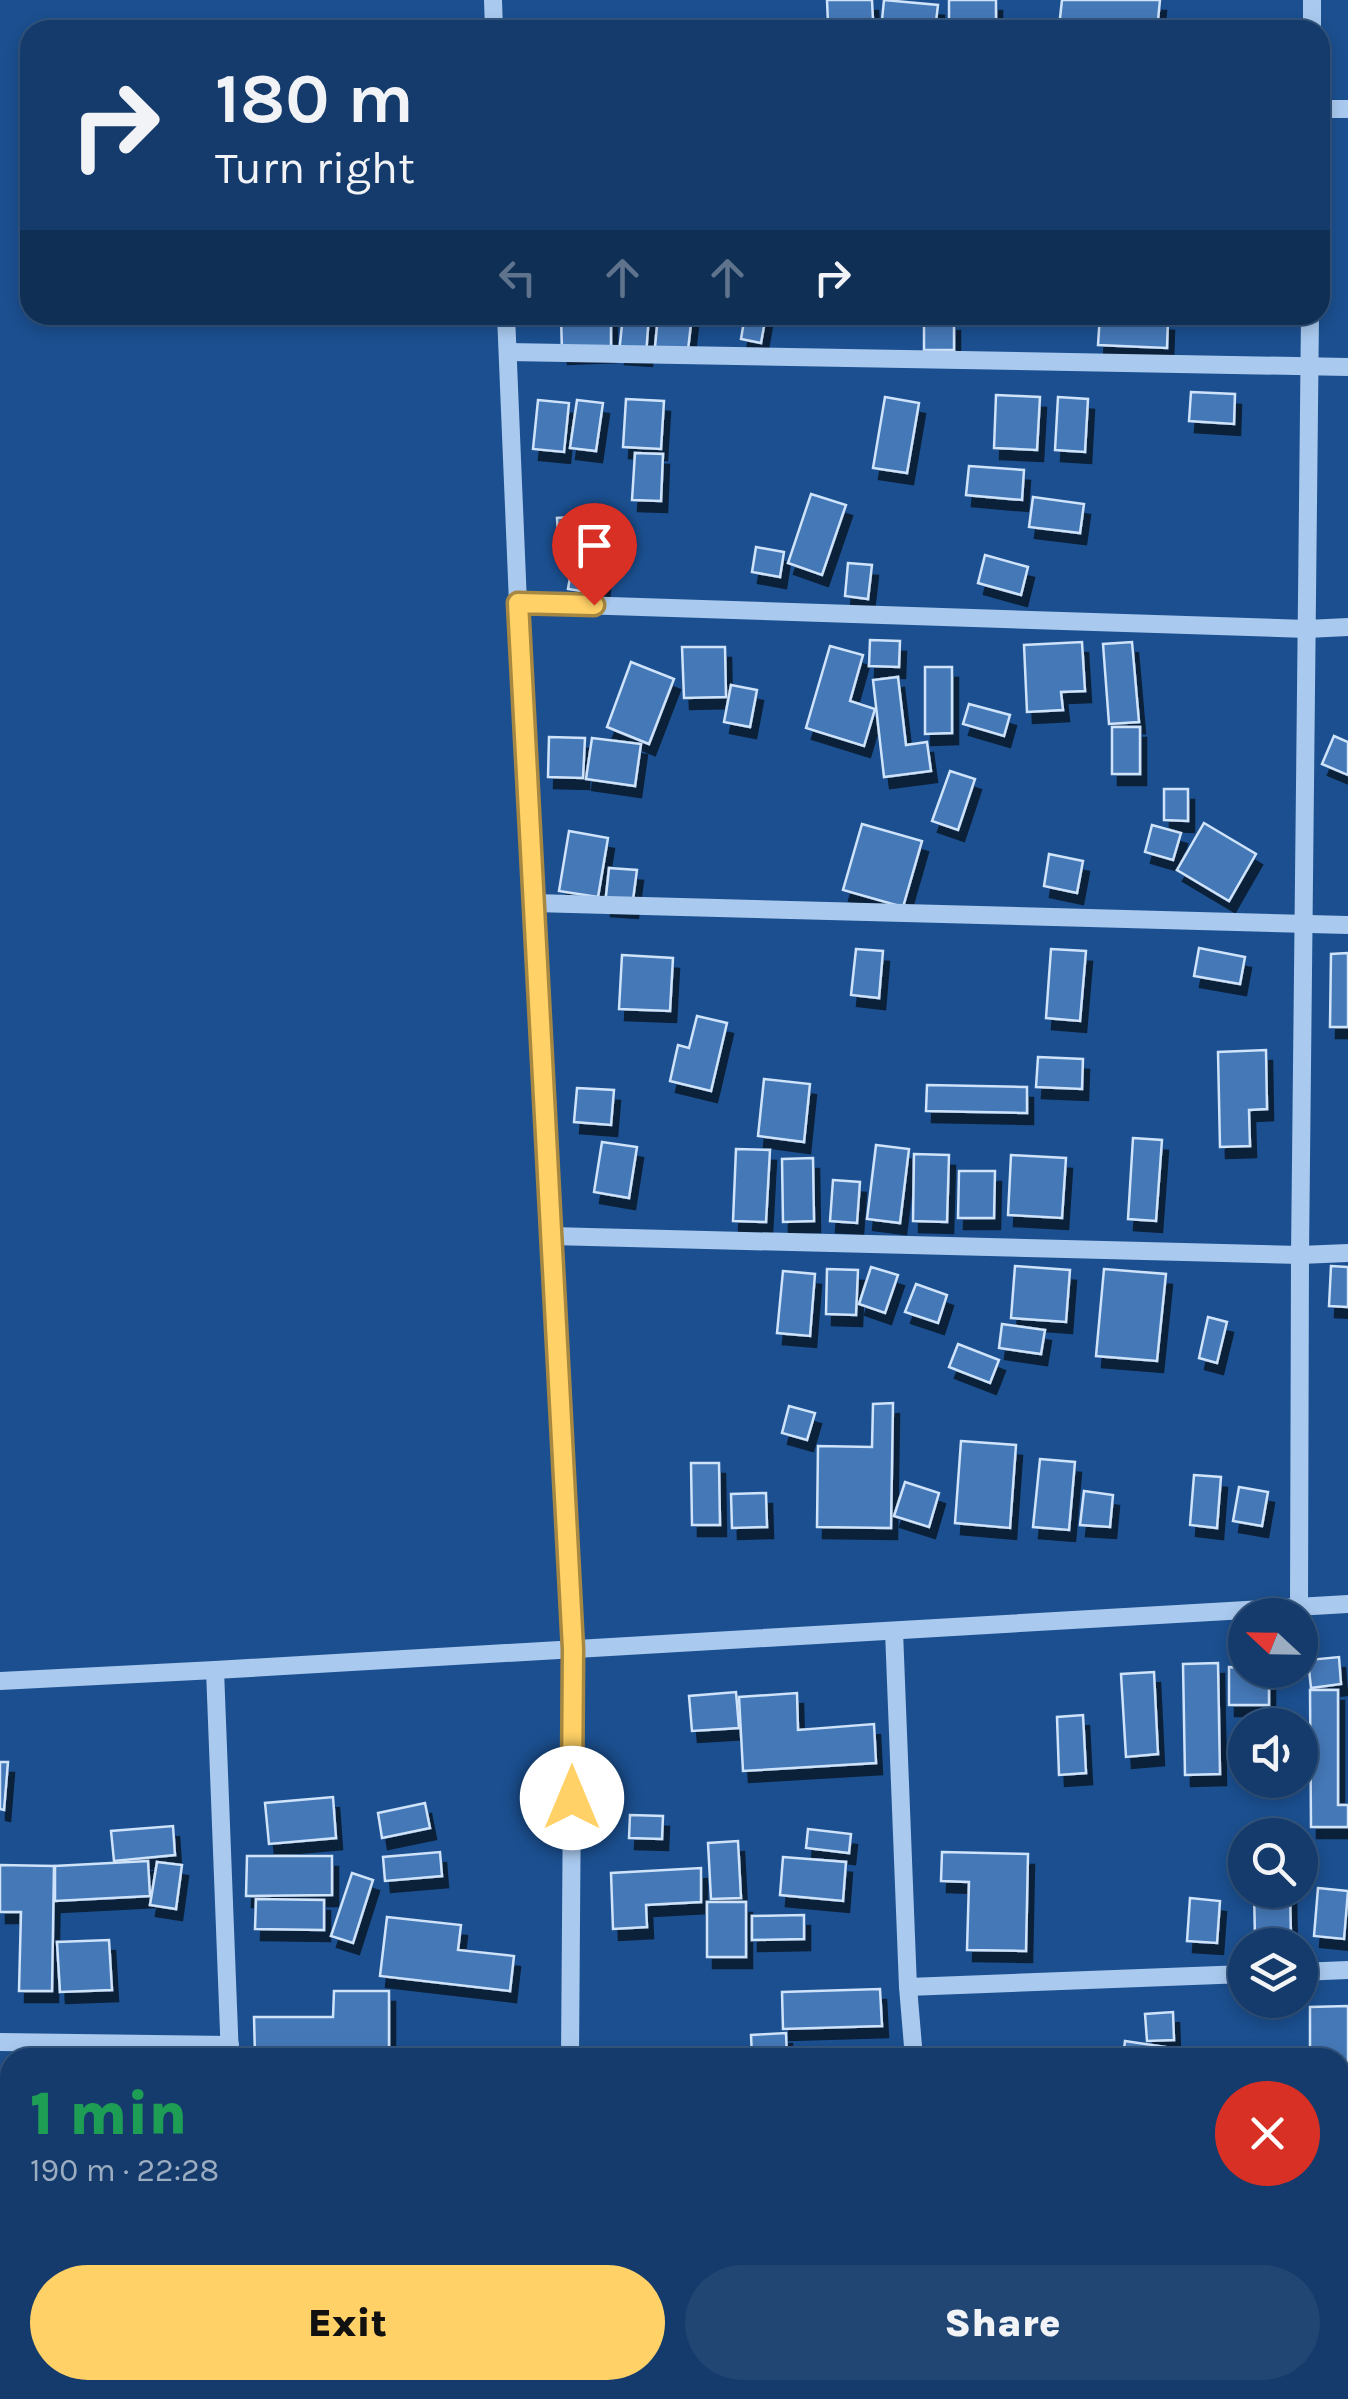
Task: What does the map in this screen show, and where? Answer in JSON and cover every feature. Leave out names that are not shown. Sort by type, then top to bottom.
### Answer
[{"type":"street","points":[[507,325],[573,1649],[570,2048]]},
{"type":"street","points":[[1299,1598],[1310,325]]},
{"type":"street","points":[[508,352],[1348,367]]},
{"type":"street","points":[[518,603],[1307,629],[1348,627]]},
{"type":"street","points":[[534,903],[1348,925]]},
{"type":"street","points":[[551,1236],[1300,1255],[1348,1253]]},
{"type":"street","points":[[1318,1606],[1348,1604]]},
{"type":"street","points":[[0,1680],[1228,1611]]},
{"type":"street","points":[[894,1630],[913,2048]]},
{"type":"street","points":[[215,1670],[230,2048]]},
{"type":"street","points":[[1318,1971],[1348,1970]]},
{"type":"street","points":[[908,1988],[1228,1975]]},
{"type":"street","points":[[0,2042],[153,2048]]},
{"type":"building","points":[[827,0],[872,0],[873,20],[828,20]]},
{"type":"building","points":[[884,0],[938,5],[936,20],[882,20]]},
{"type":"building","points":[[949,0],[996,0],[996,20],[949,20]]},
{"type":"building","points":[[1062,0],[1160,0],[1158,20],[1060,20]]},
{"type":"building","points":[[561,325],[611,325],[611,351],[562,353]]},
{"type":"building","points":[[622,325],[648,325],[646,355],[619,353]]},
{"type":"building","points":[[657,325],[691,325],[688,350],[655,347]]},
{"type":"building","points":[[743,325],[764,325],[761,343],[741,339]]},
{"type":"building","points":[[924,325],[954,325],[954,350],[924,350]]},
{"type":"building","points":[[1099,325],[1168,325],[1167,348],[1098,345]]},
{"type":"building","points":[[1191,392],[1235,394],[1234,424],[1189,421]]},
{"type":"building","points":[[996,395],[1040,397],[1037,450],[994,448]]},
{"type":"building","points":[[885,397],[919,403],[907,473],[873,468]]},
{"type":"building","points":[[1058,397],[1088,399],[1085,452],[1055,450]]},
{"type":"building","points":[[626,399],[664,401],[661,449],[623,447]]},
{"type":"building","points":[[538,400],[569,403],[564,452],[533,449]]},
{"type":"building","points":[[577,400],[603,403],[596,451],[570,448]]},
{"type":"building","points":[[635,453],[663,454],[661,501],[632,500]]},
{"type":"building","points":[[969,466],[1024,470],[1022,500],[966,495]]},
{"type":"building","points":[[811,494],[846,505],[822,575],[788,563]]},
{"type":"building","points":[[1033,497],[1084,504],[1080,533],[1029,527]]},
{"type":"building","points":[[601,515],[603,552],[559,554],[557,518]]},
{"type":"building","points":[[756,547],[784,552],[780,577],[752,572]]},
{"type":"building","points":[[985,555],[1028,567],[1021,595],[978,583]]},
{"type":"building","points":[[573,560],[606,566],[602,594],[568,589]]},
{"type":"building","points":[[848,563],[872,565],[868,599],[845,596]]},
{"type":"building","points":[[870,640],[900,641],[899,667],[869,666]]},
{"type":"building","points":[[1082,642],[1085,691],[1061,692],[1063,710],[1027,712],[1024,645]]},
{"type":"building","points":[[1132,642],[1139,722],[1109,724],[1103,644]]},
{"type":"building","points":[[830,646],[863,655],[850,701],[875,709],[864,746],[806,728]]},
{"type":"building","points":[[682,647],[725,647],[726,697],[684,698]]},
{"type":"building","points":[[631,662],[674,679],[649,744],[607,727]]},
{"type":"building","points":[[925,667],[952,667],[952,733],[925,734]]},
{"type":"building","points":[[898,677],[906,745],[927,742],[931,771],[884,777],[873,680]]},
{"type":"building","points":[[731,685],[757,690],[750,727],[724,722]]},
{"type":"building","points":[[969,704],[1010,715],[1004,736],[963,724]]},
{"type":"building","points":[[1112,727],[1140,727],[1140,774],[1112,774]]},
{"type":"building","points":[[1334,736],[1348,742],[1348,775],[1322,764]]},
{"type":"building","points":[[549,737],[585,738],[583,778],[548,777]]},
{"type":"building","points":[[592,738],[641,744],[635,786],[586,779]]},
{"type":"building","points":[[950,771],[975,779],[958,830],[932,821]]},
{"type":"building","points":[[1164,789],[1188,789],[1188,821],[1164,820]]},
{"type":"building","points":[[1204,823],[1256,854],[1229,901],[1177,870]]},
{"type":"building","points":[[862,824],[922,841],[903,907],[843,890]]},
{"type":"building","points":[[1152,825],[1181,833],[1173,860],[1145,852]]},
{"type":"building","points":[[569,831],[608,838],[598,897],[559,891]]},
{"type":"building","points":[[1049,854],[1083,861],[1077,893],[1044,886]]},
{"type":"building","points":[[609,868],[637,870],[632,907],[605,905]]},
{"type":"building","points":[[1199,948],[1245,957],[1240,984],[1194,976]]},
{"type":"building","points":[[856,949],[883,951],[879,998],[851,995]]},
{"type":"building","points":[[1051,949],[1086,951],[1080,1021],[1046,1018]]},
{"type":"building","points":[[1348,953],[1348,1027],[1330,1027],[1331,954]]},
{"type":"building","points":[[622,955],[673,958],[670,1011],[619,1009]]},
{"type":"building","points":[[697,1016],[727,1023],[711,1091],[670,1081],[678,1045],[689,1048]]},
{"type":"building","points":[[1266,1050],[1267,1109],[1249,1110],[1250,1146],[1220,1147],[1218,1052]]},
{"type":"building","points":[[1038,1057],[1083,1059],[1082,1089],[1036,1087]]},
{"type":"building","points":[[764,1079],[810,1084],[804,1142],[758,1136]]},
{"type":"building","points":[[927,1085],[1027,1087],[1027,1113],[926,1111]]},
{"type":"building","points":[[577,1088],[614,1090],[611,1125],[574,1122]]},
{"type":"building","points":[[1133,1138],[1162,1140],[1156,1221],[1128,1219]]},
{"type":"building","points":[[602,1142],[637,1147],[629,1198],[594,1192]]},
{"type":"building","points":[[876,1145],[909,1149],[900,1223],[867,1219]]},
{"type":"building","points":[[736,1149],[770,1150],[766,1222],[733,1221]]},
{"type":"building","points":[[914,1154],[949,1155],[947,1222],[913,1221]]},
{"type":"building","points":[[1011,1155],[1066,1158],[1062,1218],[1008,1215]]},
{"type":"building","points":[[813,1158],[814,1221],[783,1222],[782,1159]]},
{"type":"building","points":[[959,1171],[995,1171],[994,1218],[958,1218]]},
{"type":"building","points":[[833,1180],[860,1182],[857,1223],[830,1221]]},
{"type":"building","points":[[1015,1266],[1070,1270],[1066,1322],[1011,1318]]},
{"type":"building","points":[[1331,1266],[1348,1267],[1348,1307],[1329,1306]]},
{"type":"building","points":[[871,1267],[898,1275],[885,1313],[859,1304]]},
{"type":"building","points":[[827,1269],[858,1270],[856,1315],[826,1314]]},
{"type":"building","points":[[1104,1269],[1166,1274],[1157,1361],[1096,1356]]},
{"type":"building","points":[[783,1271],[815,1274],[810,1336],[777,1333]]},
{"type":"building","points":[[916,1284],[947,1295],[938,1323],[905,1312]]},
{"type":"building","points":[[1208,1317],[1227,1322],[1217,1363],[1199,1358]]},
{"type":"building","points":[[1002,1324],[1045,1330],[1041,1354],[999,1348]]},
{"type":"building","points":[[958,1344],[999,1360],[990,1383],[949,1367]]},
{"type":"building","points":[[893,1403],[891,1528],[817,1527],[818,1446],[872,1447],[873,1404]]},
{"type":"building","points":[[789,1406],[815,1413],[807,1440],[782,1433]]},
{"type":"building","points":[[961,1441],[1016,1445],[1010,1528],[955,1523]]},
{"type":"building","points":[[1040,1459],[1075,1462],[1069,1530],[1033,1527]]},
{"type":"building","points":[[691,1463],[719,1463],[720,1525],[692,1525]]},
{"type":"building","points":[[1194,1475],[1221,1477],[1217,1528],[1190,1525]]},
{"type":"building","points":[[905,1482],[939,1493],[929,1527],[894,1516]]},
{"type":"building","points":[[1239,1487],[1268,1492],[1262,1526],[1233,1521]]},
{"type":"building","points":[[1084,1491],[1113,1495],[1110,1527],[1080,1525]]},
{"type":"building","points":[[766,1493],[767,1527],[732,1528],[731,1494]]},
{"type":"building","points":[[1339,1657],[1341,1684],[1318,1687],[1318,1659]]},
{"type":"building","points":[[1218,1663],[1220,1774],[1185,1775],[1183,1664]]},
{"type":"building","points":[[1154,1672],[1158,1754],[1126,1757],[1121,1674]]},
{"type":"building","points":[[1229,1688],[1269,1688],[1269,1705],[1229,1705]]},
{"type":"building","points":[[1310,1690],[1338,1690],[1338,1805],[1348,1805],[1348,1827],[1318,1827],[1318,1818],[1311,1818],[1311,1798],[1318,1798],[1318,1708],[1310,1708]]},
{"type":"building","points":[[736,1692],[739,1728],[692,1731],[689,1696]]},
{"type":"building","points":[[797,1693],[798,1730],[874,1724],[876,1763],[743,1771],[739,1697]]},
{"type":"building","points":[[1083,1715],[1086,1773],[1059,1775],[1057,1717]]},
{"type":"building","points":[[0,1762],[8,1762],[4,1810],[0,1809]]},
{"type":"building","points":[[333,1797],[336,1838],[269,1844],[265,1803]]},
{"type":"building","points":[[425,1803],[430,1828],[382,1838],[378,1813]]},
{"type":"building","points":[[630,1815],[663,1816],[662,1839],[629,1838]]},
{"type":"building","points":[[173,1826],[175,1855],[114,1861],[111,1831]]},
{"type":"building","points":[[808,1829],[851,1834],[849,1853],[806,1848]]},
{"type":"building","points":[[738,1841],[741,1898],[711,1899],[708,1843]]},
{"type":"building","points":[[440,1852],[442,1876],[385,1881],[383,1857]]},
{"type":"building","points":[[942,1852],[1028,1854],[1026,1951],[967,1950],[969,1882],[941,1881]]},
{"type":"building","points":[[247,1856],[332,1856],[332,1895],[246,1896]]},
{"type":"building","points":[[783,1857],[846,1862],[843,1901],[780,1895]]},
{"type":"building","points":[[148,1861],[150,1896],[55,1901],[55,1866]]},
{"type":"building","points":[[157,1862],[182,1865],[176,1909],[150,1905]]},
{"type":"building","points":[[0,1865],[54,1866],[52,1991],[19,1991],[21,1912],[0,1912]]},
{"type":"building","points":[[701,1868],[701,1902],[646,1905],[647,1927],[613,1929],[611,1873]]},
{"type":"building","points":[[352,1873],[373,1880],[353,1943],[331,1936]]},
{"type":"building","points":[[1318,1888],[1348,1891],[1344,1939],[1318,1936],[1318,1928],[1315,1928]]},
{"type":"building","points":[[1190,1898],[1220,1901],[1217,1943],[1187,1941]]},
{"type":"building","points":[[256,1899],[324,1900],[324,1930],[255,1929]]},
{"type":"building","points":[[707,1902],[746,1902],[746,1957],[707,1957]]},
{"type":"building","points":[[1254,1908],[1290,1908],[1291,1928],[1255,1928]]},
{"type":"building","points":[[804,1915],[804,1939],[752,1940],[752,1916]]},
{"type":"building","points":[[387,1917],[461,1925],[458,1950],[514,1956],[510,1991],[380,1976]]},
{"type":"building","points":[[109,1940],[112,1990],[60,1992],[57,1942]]},
{"type":"building","points":[[880,1989],[882,2026],[783,2029],[782,1992]]},
{"type":"building","points":[[334,1991],[389,1991],[389,2048],[255,2048],[254,2017],[333,2017]]},
{"type":"building","points":[[1348,2006],[1348,2048],[1310,2048],[1310,2018],[1318,2018],[1318,2007]]},
{"type":"building","points":[[1173,2012],[1174,2040],[1147,2041],[1145,2014]]},
{"type":"building","points":[[786,2033],[787,2048],[752,2048],[751,2035]]},
{"type":"building","points":[[1125,2041],[1172,2048],[1124,2048]]},
{"type":"route","points":[[572,1798],[573,1649],[518,603],[594,605]]}]
